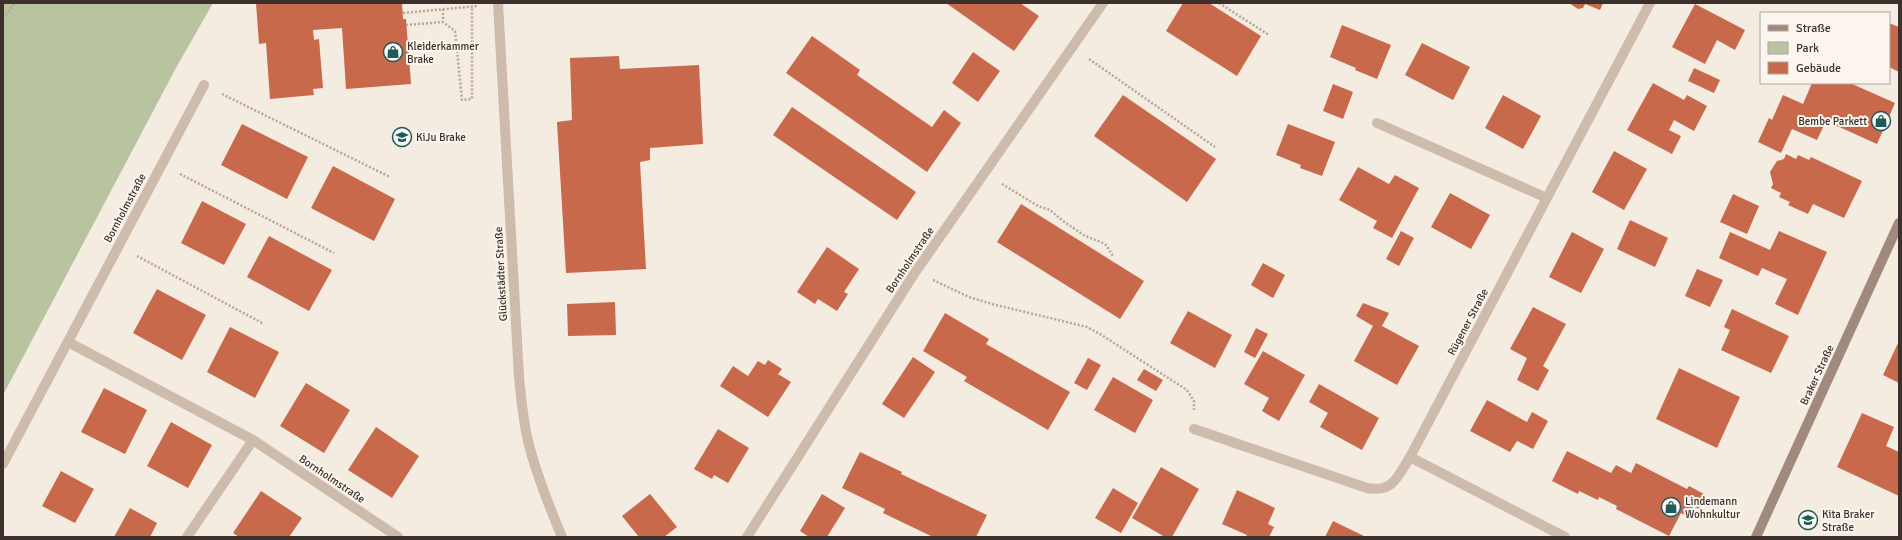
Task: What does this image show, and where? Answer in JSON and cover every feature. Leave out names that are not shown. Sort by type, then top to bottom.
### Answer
[{"type":"main road","name":"Braker Straße","points":[[1756,537],[1899,223]]},
{"type":"street","name":"Glückstädter Straße","points":[[498,3],[519,377],[528,440],[544,491],[562,537]]},
{"type":"street","name":"Bornholmstraße","points":[[747,537],[914,274],[1103,3]]},
{"type":"street","name":"Rügener Straße","points":[[1194,429],[1376,490],[1387,488],[1396,480],[1410,457],[1650,3]]},
{"type":"street","name":"Bornholmstraße","points":[[3,464],[204,85]]},
{"type":"street","points":[[1377,122],[1547,198]]},
{"type":"street","name":"Bornholmstraße","points":[[68,342],[253,440],[398,537]]},
{"type":"street","points":[[187,537],[253,440]]},
{"type":"street","points":[[1410,457],[1565,537]]},
{"type":"path","points":[[3,18],[15,3]]},
{"type":"path","points":[[1218,3],[1269,35]]},
{"type":"path","points":[[403,12],[472,6],[472,99],[462,100],[455,31],[443,22],[406,25]]},
{"type":"path","points":[[443,9],[443,22]]},
{"type":"path","points":[[1072,47],[1215,147]]},
{"type":"path","points":[[204,85],[390,177]]},
{"type":"path","points":[[162,165],[334,253]]},
{"type":"path","points":[[985,171],[994,180],[1029,201],[1050,210],[1062,221],[1085,236],[1106,245],[1112,256]]},
{"type":"path","points":[[118,246],[264,324]]},
{"type":"path","points":[[914,274],[930,278],[969,297],[1087,327],[1100,334],[1187,390],[1194,401],[1194,429]]},
{"type":"green space","points":[[3,3],[213,3],[177,66],[3,395]]},
{"type":"building","points":[[256,3],[402,3],[403,19],[406,19],[411,84],[346,89],[342,28],[313,30],[314,40],[319,39],[323,88],[313,89],[314,95],[270,99],[266,43],[259,44]]},
{"type":"building","points":[[946,3],[1020,3],[1039,16],[1014,51]]},
{"type":"building","points":[[1183,3],[1209,3],[1261,36],[1237,76],[1166,31]]},
{"type":"building","points":[[1569,3],[1603,3],[1600,10],[1585,4],[1583,8],[1578,9]]},
{"type":"building","points":[[1695,4],[1745,30],[1735,50],[1717,40],[1705,64],[1672,47]]},
{"type":"building","points":[[1890,23],[1899,27],[1899,72],[1890,68]]},
{"type":"building","points":[[1342,25],[1391,45],[1377,79],[1330,57]]},
{"type":"building","points":[[812,36],[860,70],[857,75],[932,127],[944,110],[961,123],[927,172],[786,73]]},
{"type":"building","points":[[1422,43],[1470,67],[1453,100],[1405,75]]},
{"type":"building","points":[[973,52],[1000,71],[978,102],[952,83]]},
{"type":"building","points":[[619,56],[620,69],[699,65],[703,144],[650,148],[650,160],[640,162],[646,269],[566,273],[557,122],[572,120],[570,58]]},
{"type":"building","points":[[1694,68],[1720,80],[1714,93],[1688,81]]},
{"type":"building","points":[[1653,83],[1684,100],[1687,95],[1707,106],[1694,131],[1674,120],[1669,130],[1681,136],[1672,154],[1627,130]]},
{"type":"building","points":[[1333,84],[1353,92],[1343,119],[1323,111]]},
{"type":"building","points":[[1812,84],[1852,84],[1895,103],[1877,144],[1826,121],[1817,140],[1792,129],[1781,153],[1758,142],[1769,118],[1772,120],[1783,95],[1803,104]]},
{"type":"building","points":[[1123,95],[1216,159],[1187,202],[1094,136]]},
{"type":"building","points":[[1503,95],[1541,116],[1523,149],[1485,128]]},
{"type":"building","points":[[792,107],[916,192],[897,220],[773,135]]},
{"type":"building","points":[[242,124],[308,157],[287,199],[221,165]]},
{"type":"building","points":[[1288,124],[1335,142],[1322,176],[1300,168],[1301,165],[1276,155]]},
{"type":"building","points":[[1614,151],[1647,169],[1624,210],[1592,192]]},
{"type":"building","points":[[1786,154],[1796,159],[1798,155],[1809,160],[1811,157],[1862,181],[1844,218],[1813,204],[1808,214],[1788,205],[1790,202],[1779,197],[1781,193],[1771,188],[1773,184],[1770,172],[1777,161],[1784,159]]},
{"type":"building","points":[[333,166],[395,199],[374,241],[311,208]]},
{"type":"building","points":[[1358,167],[1389,184],[1395,175],[1419,188],[1392,238],[1373,228],[1377,221],[1339,200]]},
{"type":"building","points":[[1450,193],[1490,215],[1471,249],[1431,227]]},
{"type":"building","points":[[1733,194],[1759,206],[1747,234],[1720,222]]},
{"type":"building","points":[[202,201],[246,224],[224,265],[181,243]]},
{"type":"building","points":[[1021,204],[1144,281],[1120,319],[997,242]]},
{"type":"building","points":[[1630,220],[1668,238],[1655,267],[1617,249]]},
{"type":"building","points":[[1401,231],[1414,238],[1399,266],[1386,259]]},
{"type":"building","points":[[1779,231],[1827,252],[1798,315],[1775,304],[1787,279],[1762,268],[1758,276],[1719,258],[1730,232],[1770,250]]},
{"type":"building","points":[[1572,232],[1604,249],[1581,293],[1549,277]]},
{"type":"building","points":[[269,236],[332,270],[309,311],[247,277]]},
{"type":"building","points":[[827,247],[859,269],[844,292],[848,294],[837,311],[818,299],[815,304],[797,292]]},
{"type":"building","points":[[1263,263],[1285,275],[1273,298],[1251,285]]},
{"type":"building","points":[[1697,269],[1723,280],[1710,307],[1685,296]]},
{"type":"building","points":[[157,289],[206,315],[182,360],[133,333]]},
{"type":"building","points":[[615,302],[616,335],[568,336],[567,304]]},
{"type":"building","points":[[1363,303],[1389,313],[1382,326],[1419,346],[1397,385],[1354,361],[1373,326],[1356,316]]},
{"type":"building","points":[[1533,307],[1566,324],[1543,366],[1549,370],[1538,391],[1517,380],[1527,358],[1510,349]]},
{"type":"building","points":[[1732,309],[1789,336],[1771,373],[1721,350],[1730,330],[1724,327]]},
{"type":"building","points":[[1188,311],[1232,335],[1215,368],[1170,343]]},
{"type":"building","points":[[945,313],[989,339],[986,344],[1070,392],[1048,430],[964,381],[967,377],[923,351]]},
{"type":"building","points":[[230,327],[279,352],[255,398],[207,372]]},
{"type":"building","points":[[1256,328],[1268,334],[1255,358],[1244,352]]},
{"type":"building","points":[[1899,341],[1899,383],[1883,375]]},
{"type":"building","points":[[1263,351],[1305,375],[1279,421],[1262,411],[1269,398],[1244,384]]},
{"type":"building","points":[[913,357],[935,372],[904,418],[882,404]]},
{"type":"building","points":[[1088,358],[1101,365],[1087,390],[1074,383]]},
{"type":"building","points":[[768,360],[782,369],[778,374],[791,382],[768,417],[720,386],[733,366],[748,376],[758,361],[765,365]]},
{"type":"building","points":[[1679,368],[1740,397],[1717,448],[1656,419]]},
{"type":"building","points":[[1144,369],[1163,380],[1156,391],[1137,380]]},
{"type":"building","points":[[1113,377],[1153,400],[1135,433],[1094,410]]},
{"type":"building","points":[[306,383],[350,410],[324,453],[280,426]]},
{"type":"building","points":[[1319,384],[1379,418],[1362,450],[1320,427],[1328,413],[1309,402]]},
{"type":"building","points":[[104,388],[147,410],[125,454],[81,432]]},
{"type":"building","points":[[1487,400],[1527,422],[1532,412],[1548,421],[1533,449],[1517,441],[1510,452],[1470,431]]},
{"type":"building","points":[[1862,413],[1894,427],[1886,446],[1899,452],[1899,496],[1837,467]]},
{"type":"building","points":[[171,422],[212,445],[188,488],[147,466]]},
{"type":"building","points":[[376,427],[419,456],[392,498],[348,470]]},
{"type":"building","points":[[718,429],[749,448],[728,483],[714,475],[712,479],[694,469]]},
{"type":"building","points":[[1567,451],[1611,473],[1616,465],[1631,473],[1636,463],[1687,489],[1689,486],[1706,495],[1699,509],[1693,506],[1688,517],[1681,513],[1669,536],[1616,509],[1617,506],[1599,497],[1598,500],[1579,491],[1578,494],[1552,481]]},
{"type":"building","points":[[860,452],[902,472],[901,474],[987,515],[976,537],[933,537],[883,513],[885,509],[842,488]]},
{"type":"building","points":[[1161,467],[1199,489],[1172,537],[1165,537],[1132,518]]},
{"type":"building","points":[[61,471],[94,489],[75,523],[42,506]]},
{"type":"building","points":[[1113,488],[1138,503],[1121,533],[1095,518]]},
{"type":"building","points":[[1237,490],[1275,508],[1268,524],[1274,527],[1269,537],[1246,537],[1247,535],[1222,524]]},
{"type":"building","points":[[261,491],[302,518],[289,537],[239,537],[233,533]]},
{"type":"building","points":[[650,494],[677,527],[664,537],[639,537],[622,516]]},
{"type":"building","points":[[822,494],[845,508],[827,537],[809,537],[800,531]]},
{"type":"building","points":[[130,508],[157,523],[150,537],[114,537]]},
{"type":"building","points":[[1333,521],[1366,537],[1325,537]]},
{"type":"place","name":"Kleiderkammer Brake","points":[[393,52]]},
{"type":"place","name":"Bembe Parkett","points":[[1881,121]]},
{"type":"place","name":"KiJu Brake","points":[[402,137]]},
{"type":"place","name":"Lindemann Wohnkultur","points":[[1671,507]]},
{"type":"place","name":"Kita Braker Straße","points":[[1808,520]]}]
